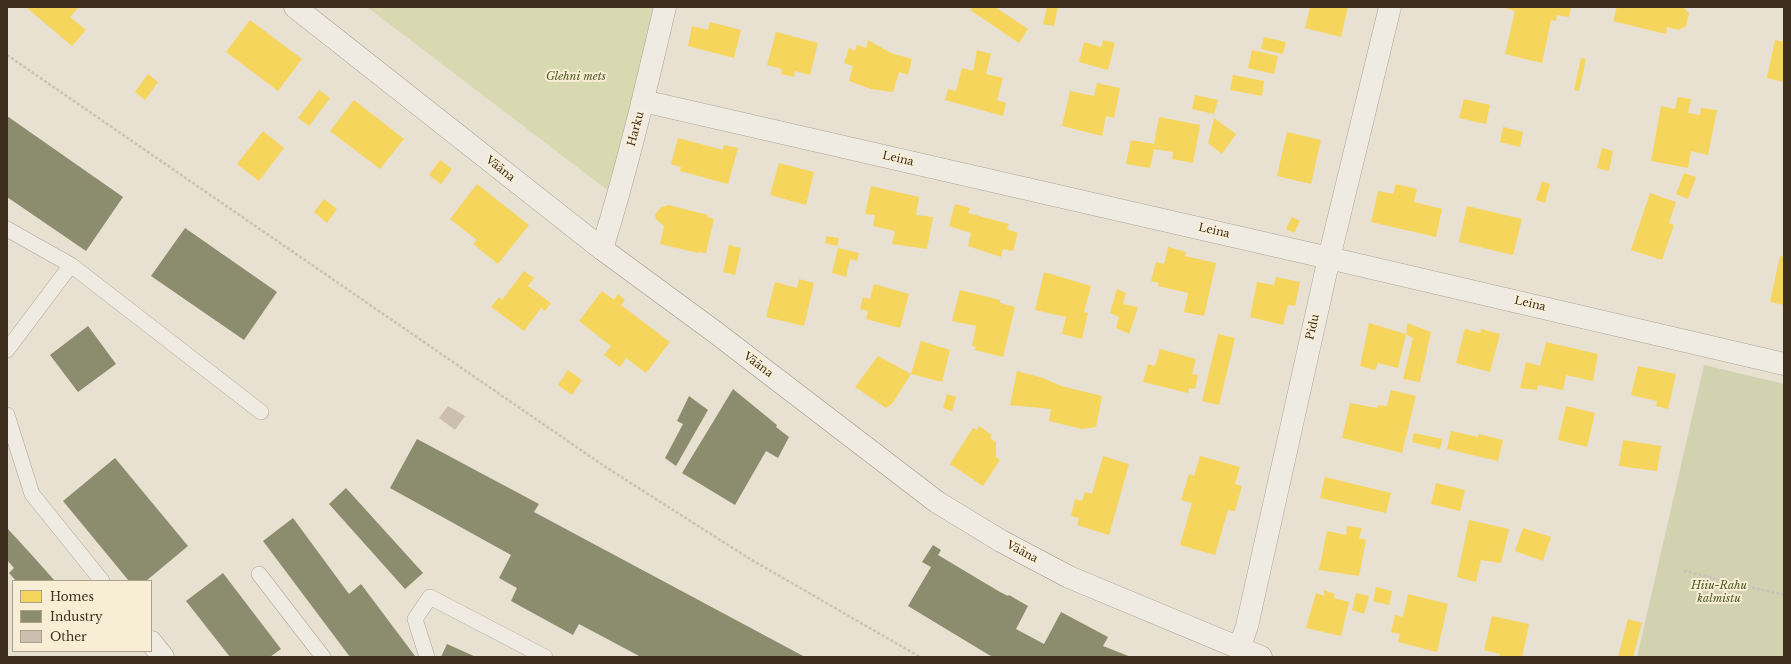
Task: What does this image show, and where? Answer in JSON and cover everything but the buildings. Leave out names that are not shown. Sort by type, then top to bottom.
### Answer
[{"type":"street","name":"Vääna","points":[[295,7],[602,249],[715,332],[936,502],[1069,577],[1261,657]]},
{"type":"street","name":"Harku","points":[[602,249],[618,198],[644,101],[665,7]]},
{"type":"street","name":"Pidu","points":[[1240,648],[1247,626],[1329,258],[1390,7]]},
{"type":"street","name":"Leina","points":[[644,101],[1784,364]]},
{"type":"street","points":[[152,643],[163,657]]},
{"type":"lane","points":[[7,229],[72,265],[261,412]]},
{"type":"lane","points":[[7,350],[72,265]]},
{"type":"lane","points":[[7,415],[32,494],[101,580]]},
{"type":"lane","points":[[259,574],[323,657]]},
{"type":"lane","points":[[427,657],[415,619],[430,597],[545,657]]},
{"type":"path","points":[[7,55],[604,466],[750,559],[920,657]]},
{"type":"path","points":[[1684,571],[1784,595]]},
{"type":"green space","name":"Glehni mets","points":[[367,7],[665,7],[618,198]]},
{"type":"green space","name":"Hiiu-Rahu kalmistu","points":[[1704,365],[1784,384],[1784,657],[1637,657]]}]
